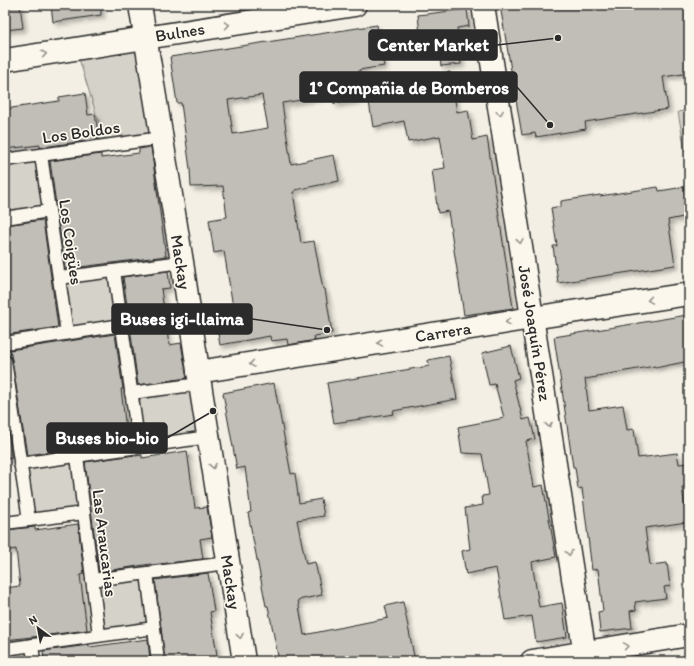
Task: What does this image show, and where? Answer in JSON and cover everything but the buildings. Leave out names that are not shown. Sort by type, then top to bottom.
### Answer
[{"type":"street","name":"Mackay","points":[[140,5],[182,262],[244,661]]},
{"type":"street","name":"Bulnes","points":[[5,60],[355,5]]},
{"type":"street","name":"José Joaquín Pérez","points":[[483,5],[586,657]]},
{"type":"street","name":"Carrera","points":[[199,378],[532,318],[689,294]]},
{"type":"street","points":[[532,661],[586,657],[689,636]]},
{"type":"lane","name":"Los Boldos","points":[[5,160],[161,138]]},
{"type":"lane","name":"Los Coigües","points":[[41,155],[67,333]]},
{"type":"lane","points":[[5,218],[49,211]]},
{"type":"lane","points":[[59,278],[182,262]]},
{"type":"lane","points":[[114,270],[139,446]]},
{"type":"lane","points":[[5,343],[122,325]]},
{"type":"lane","points":[[5,361],[7,394],[29,520]]},
{"type":"lane","points":[[131,393],[199,378]]},
{"type":"lane","points":[[20,464],[208,437]]},
{"type":"lane","name":"Las Araucarias","points":[[77,456],[99,635]]},
{"type":"lane","points":[[5,524],[84,513]]},
{"type":"lane","points":[[92,580],[228,563]]},
{"type":"lane","points":[[147,573],[158,661]]},
{"type":"lane","points":[[5,649],[154,628]]},
{"type":"lane","points":[[32,645],[34,661]]},
{"type":"shaded area","points":[[145,38],[161,138],[106,146],[76,49]]},
{"type":"shaded area","points":[[689,110],[689,173],[678,112]]},
{"type":"shaded area","points":[[41,155],[49,211],[5,218],[5,160]]},
{"type":"shaded area","points":[[114,271],[122,325],[67,333],[59,278]]},
{"type":"shaded area","points":[[200,384],[208,437],[139,446],[131,393]]},
{"type":"shaded area","points":[[77,456],[84,513],[29,520],[20,464]]},
{"type":"shaded area","points":[[147,573],[154,628],[99,635],[92,580]]},
{"type":"shaded area","points":[[32,645],[34,661],[5,661],[5,649]]},
{"type":"place","name":"Center Market","points":[[558,38]]},
{"type":"place","name":"1° Compañia de Bomberos","points":[[550,125]]},
{"type":"place","name":"Buses igi-llaima","points":[[327,330]]},
{"type":"place","name":"Buses bio-bio","points":[[213,411]]}]
